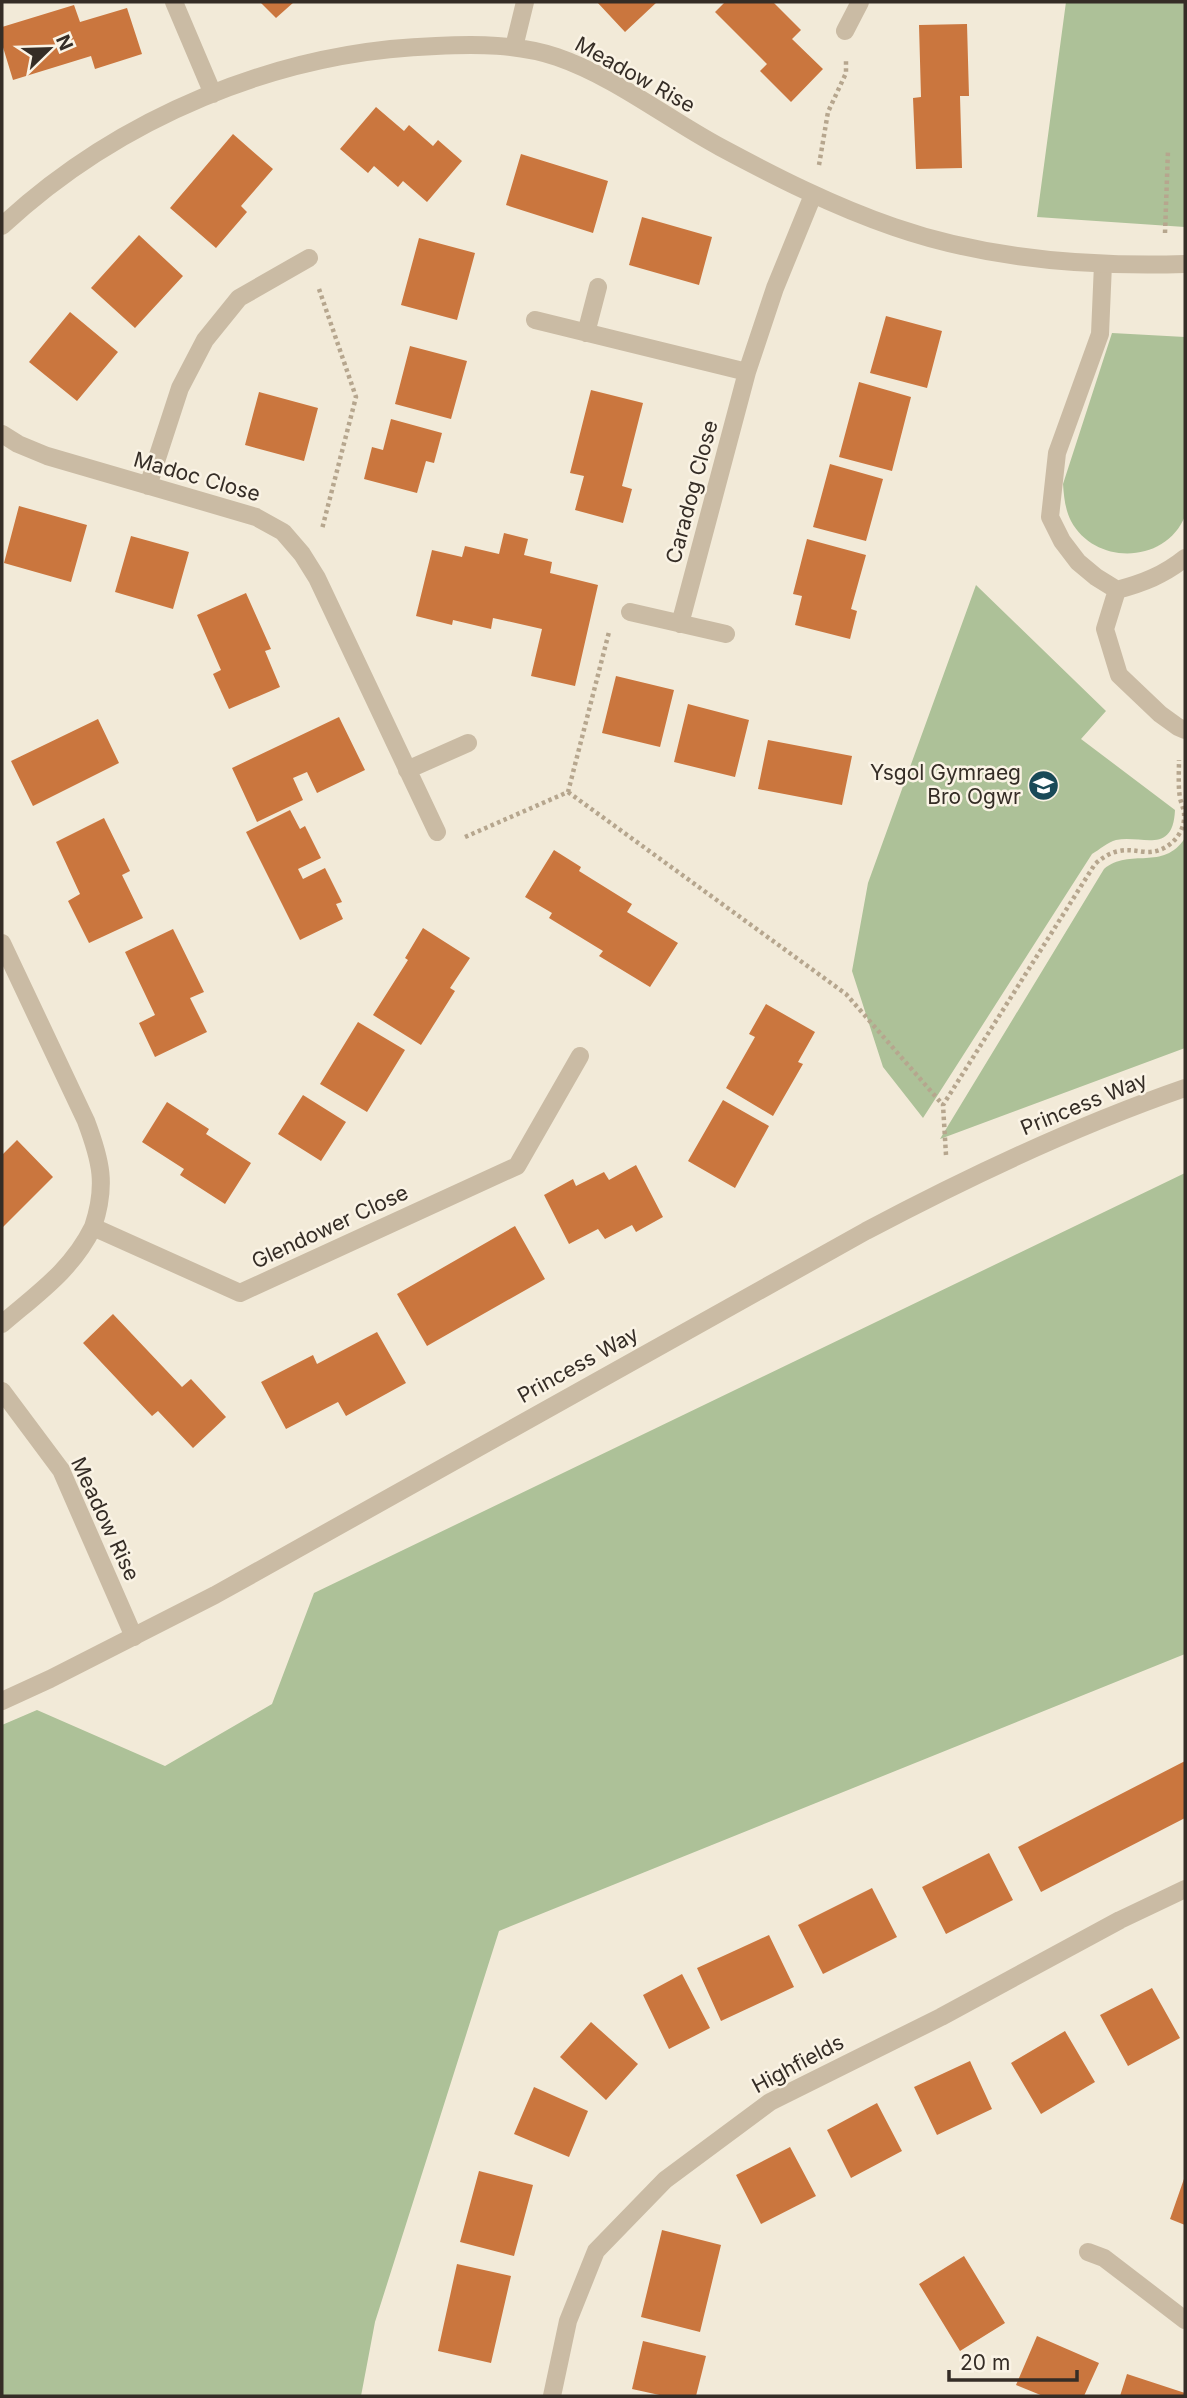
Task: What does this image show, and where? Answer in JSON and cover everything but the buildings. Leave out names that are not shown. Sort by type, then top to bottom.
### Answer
[{"type":"street","points":[[174,2],[213,94]]},
{"type":"street","points":[[514,47],[525,2]]},
{"type":"street","points":[[845,31],[860,2]]},
{"type":"street","name":"Meadow Rise","points":[[2,226],[63,175],[140,129],[213,94],[300,63],[413,46],[464,45],[514,47],[556,57],[596,75],[696,134],[814,195],[896,228],[964,246],[1051,260],[1103,264],[1185,264]]},
{"type":"street","name":"Caradog Close","points":[[680,624],[747,372],[775,288],[814,195]]},
{"type":"street","points":[[148,486],[180,388],[205,340],[239,298],[309,258]]},
{"type":"street","points":[[1103,264],[1100,334],[1058,453],[1050,517],[1062,541],[1078,562],[1096,578],[1117,590],[1145,582],[1170,570],[1185,558]]},
{"type":"street","points":[[586,333],[598,287]]},
{"type":"street","points":[[535,320],[747,372]]},
{"type":"street","name":"Madoc Close","points":[[2,434],[47,456],[256,517],[283,532],[302,554],[317,578],[436,832]]},
{"type":"street","points":[[1117,590],[1105,629],[1119,675],[1181,729]]},
{"type":"street","points":[[630,612],[726,634]]},
{"type":"street","points":[[407,770],[468,743]]},
{"type":"street","points":[[2,943],[86,1121],[102,1182],[101,1204],[82,1250],[65,1270],[2,1324]]},
{"type":"street","name":"Glendower Close","points":[[93,1227],[240,1293],[517,1166],[580,1056]]},
{"type":"street","name":"Princess Way","points":[[2,1701],[227,1588],[855,1237],[948,1188],[1050,1140],[1185,1088]]},
{"type":"street","name":"Meadow Rise","points":[[2,1391],[61,1470],[134,1637]]},
{"type":"street","name":"Highfields","points":[[552,2396],[568,2321],[596,2251],[665,2180],[770,2102],[941,2017],[1120,1920],[1185,1889]]},
{"type":"street","points":[[1088,2252],[1104,2258],[1185,2320]]},
{"type":"path","points":[[814,195],[828,112],[846,73],[845,31]]},
{"type":"path","points":[[1164,265],[1168,150]]},
{"type":"path","points":[[302,554],[320,536],[356,397],[309,258]]},
{"type":"path","points":[[568,792],[609,632],[630,612]]},
{"type":"path","points":[[948,1188],[943,1105],[1095,864],[1115,851],[1160,850],[1171,844],[1180,834],[1184,822],[1179,769],[1181,729]]},
{"type":"path","points":[[1179,769],[1185,771]]},
{"type":"path","points":[[436,832],[466,837],[568,792]]},
{"type":"path","points":[[568,792],[846,994],[943,1105]]},
{"type":"green space","points":[[1066,2],[1185,2],[1185,227],[1037,217]]},
{"type":"green space","points":[[1112,333],[1185,337],[1185,516],[1176,532],[1147,551],[1113,552],[1096,546],[1082,536],[1071,521],[1065,503],[1063,484]]},
{"type":"green space","points":[[976,585],[1106,711],[1081,739],[1175,810],[1173,824],[1163,838],[1116,840],[1092,854],[923,1118],[883,1067],[852,971],[868,883]]},
{"type":"green space","points":[[1185,838],[1185,1048],[940,1139],[1104,869],[1125,860],[1167,854]]},
{"type":"green space","points":[[1185,1173],[1185,1654],[499,1931],[375,2322],[361,2396],[2,2396],[2,1725],[37,1710],[165,1766],[272,1704],[314,1593]]},
{"type":"place","name":"Ysgol Gymraeg Bro Ogwr","points":[[1044,785]]}]
